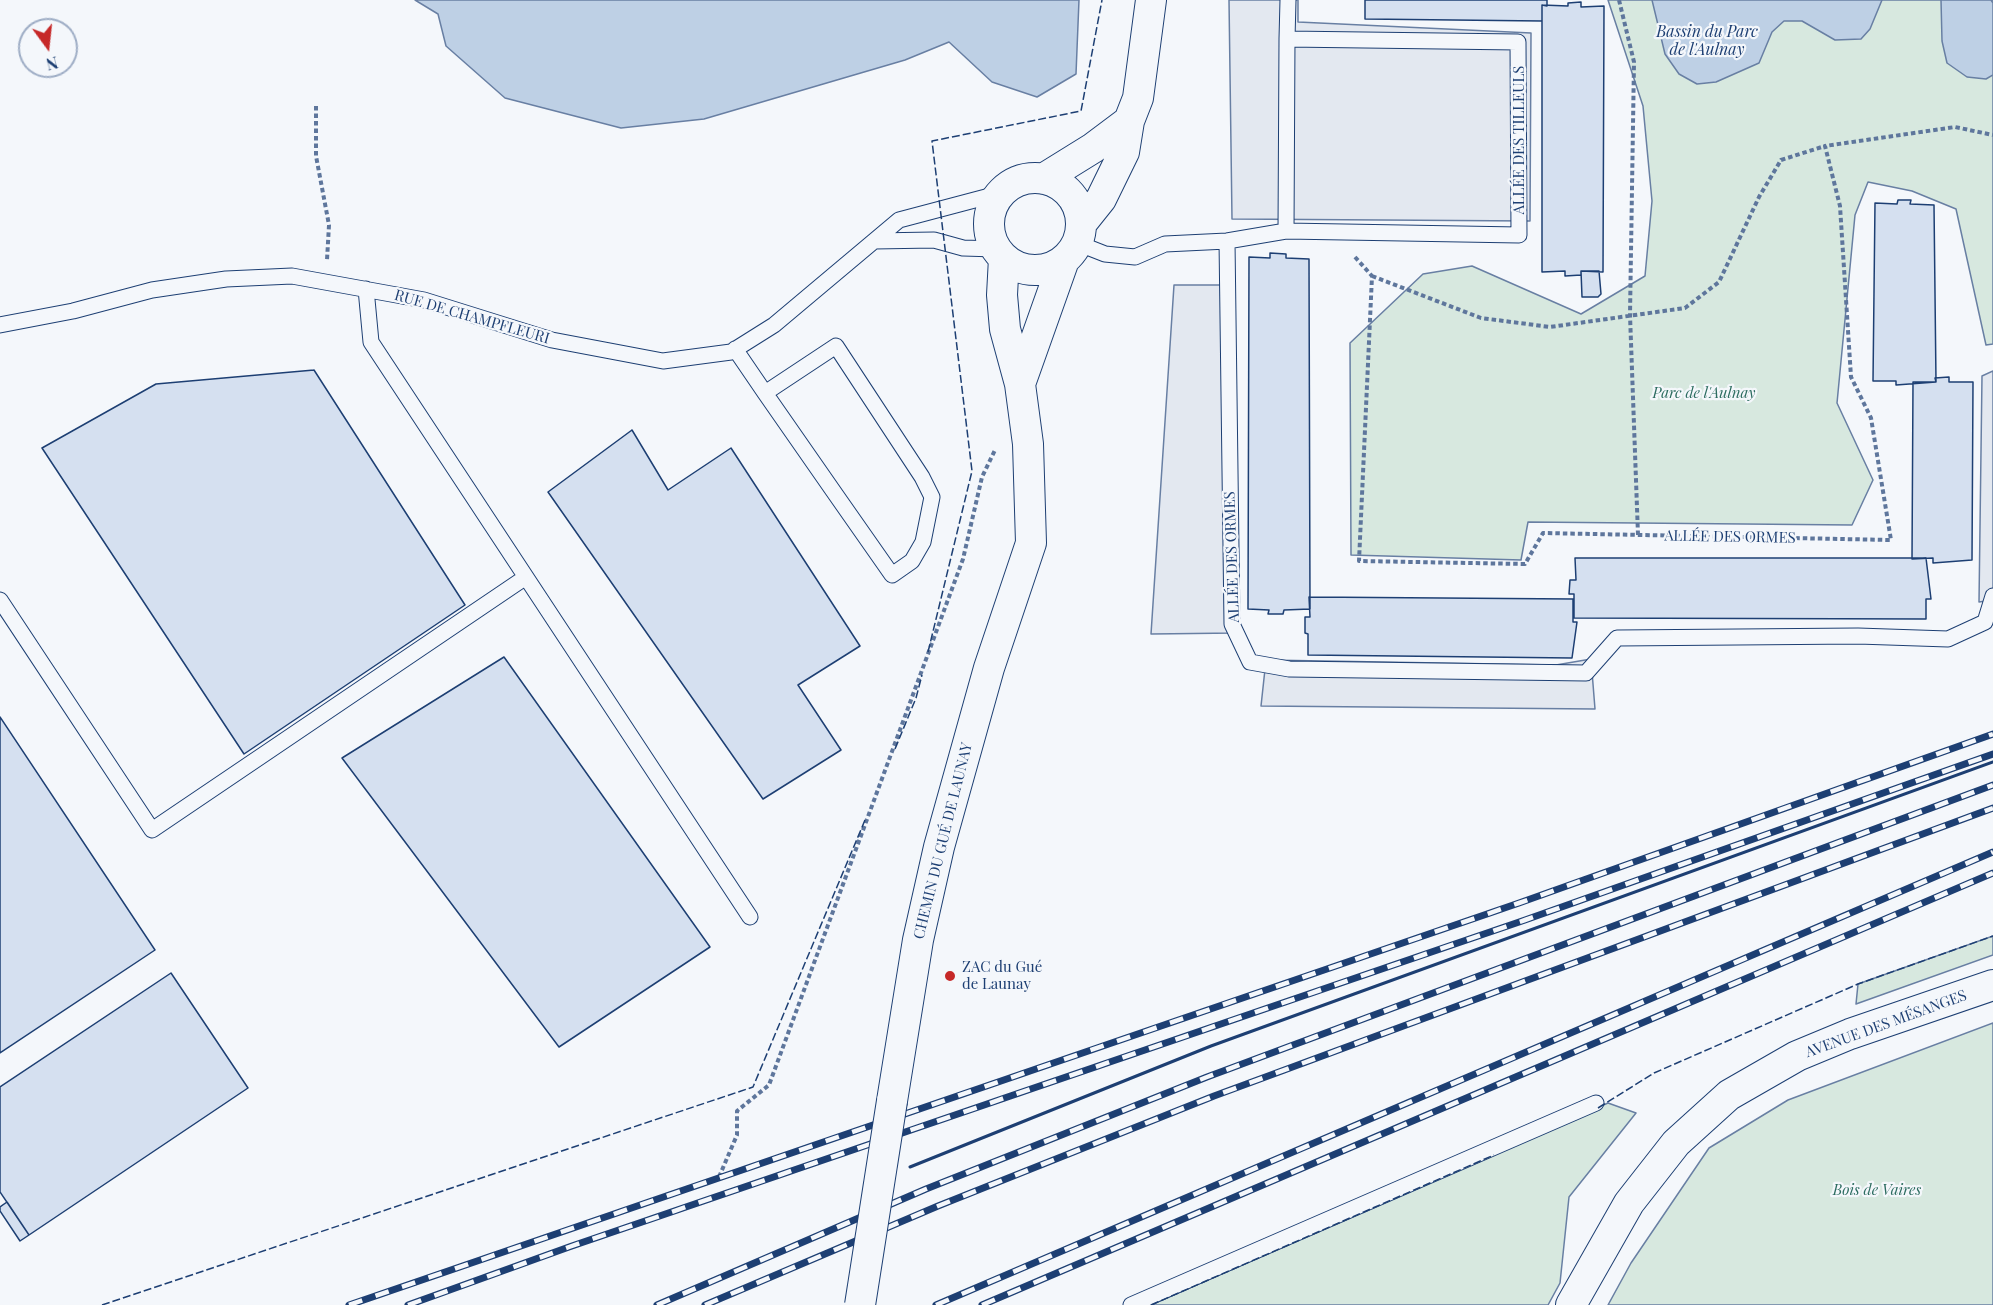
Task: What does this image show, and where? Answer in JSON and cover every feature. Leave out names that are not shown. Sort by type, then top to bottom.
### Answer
[{"type":"street","name":"CHEMIN DU GUÉ DE LAUNAY","points":[[1020,384],[1074,242],[1101,199],[1124,152],[1129,121],[1138,98],[1151,0]]},
{"type":"street","points":[[1043,179],[1093,148],[1129,121]]},
{"type":"street","points":[[1028,179],[1043,179],[1058,184],[1076,202],[1074,242],[1053,267],[1034,270],[1015,266],[1000,254],[991,238],[990,214],[1001,193],[1013,183],[1028,179]]},
{"type":"street","name":"CHEMIN DU GUÉ DE LAUNAY","points":[[860,1305],[918,940],[939,846],[989,668],[1031,543],[1024,417],[1020,384],[1005,329],[1000,254]]},
{"type":"street","name":"AVENUE DES MÉSANGES","points":[[1571,1305],[1629,1203],[1676,1143],[1730,1095],[1797,1056],[1850,1034],[1993,985]]},
{"type":"lane","points":[[1286,231],[1288,0]]},
{"type":"lane","name":"ALLÉE DES TILLEULS","points":[[1074,242],[1105,254],[1135,257],[1165,244],[1227,242],[1286,231],[1519,234],[1518,42],[1287,39]]},
{"type":"lane","name":"RUE DE CHAMPFLEURI","points":[[0,325],[73,311],[152,290],[226,279],[292,276],[424,300],[552,340],[663,361],[735,349],[774,325],[899,220],[1001,193]]},
{"type":"lane","points":[[874,241],[934,240],[963,248],[1000,254]]},
{"type":"lane","name":"ALLÉE DES ORMES","points":[[1227,242],[1232,624],[1250,662],[1289,669],[1586,673],[1617,639],[1858,636],[1948,639],[1985,622],[1993,596]]},
{"type":"lane","points":[[366,289],[370,342],[750,917]]},
{"type":"lane","points":[[735,349],[765,393],[892,575],[912,561],[923,542],[932,497],[922,477],[836,346],[765,393]]},
{"type":"lane","points":[[0,600],[152,830],[526,577]]},
{"type":"lane","points":[[1131,1305],[1596,1103]]},
{"type":"path","points":[[1619,0],[1634,62],[1630,315],[1638,535]]},
{"type":"path","points":[[316,106],[316,156],[329,225],[326,282]]},
{"type":"path","points":[[1333,232],[1372,276],[1481,318],[1550,327],[1685,308],[1719,282],[1759,197],[1781,160],[1825,146],[1955,127],[1993,135]]},
{"type":"path","name":"ALLÉE DES ORMES","points":[[1372,276],[1359,561],[1525,564],[1542,533],[1891,540],[1871,418],[1851,377],[1840,206],[1825,146]]},
{"type":"path","points":[[719,1177],[737,1135],[737,1111],[769,1085],[963,559],[982,477],[996,449],[1024,417]]},
{"type":"green space","name":"Parc de l'Aulnay","points":[[1608,0],[1993,0],[1993,344],[1986,345],[1956,209],[1912,191],[1868,182],[1855,215],[1837,403],[1873,480],[1852,525],[1528,522],[1521,560],[1351,555],[1350,343],[1423,274],[1472,266],[1581,314],[1645,276],[1652,201],[1643,106]]},
{"type":"green space","points":[[1993,936],[1993,955],[1856,1004],[1858,984]]},
{"type":"green space","name":"Bois de Vaires","points":[[1993,1023],[1993,1305],[1608,1305],[1631,1263],[1709,1148],[1788,1100]]},
{"type":"green space","points":[[1608,1103],[1636,1113],[1569,1197],[1560,1283],[1548,1305],[1151,1305]]},
{"type":"shaded area","points":[[1229,0],[1298,0],[1298,22],[1531,33],[1530,221],[1232,219]]},
{"type":"shaded area","points":[[1174,285],[1235,285],[1236,633],[1151,634]]},
{"type":"shaded area","points":[[1993,371],[1993,600],[1979,602],[1982,376]]},
{"type":"shaded area","points":[[1591,659],[1595,709],[1261,706],[1266,660],[1556,665]]},
{"type":"water","points":[[415,0],[1079,0],[1076,74],[1037,97],[992,82],[949,42],[905,60],[704,119],[621,128],[505,98],[446,46],[438,14]]},
{"type":"water","name":"Bassin du Parc de l'Aulnay","points":[[1652,0],[1882,0],[1870,29],[1861,39],[1835,40],[1802,21],[1784,21],[1772,32],[1759,63],[1716,82],[1697,84],[1679,74],[1665,54]]},
{"type":"water","points":[[1941,0],[1991,0],[1993,3],[1993,75],[1986,79],[1967,77],[1947,63],[1942,41]]},
{"type":"building","points":[[1365,0],[1547,0],[1547,6],[1542,5],[1542,21],[1365,19]]},
{"type":"building","points":[[1581,2],[1581,7],[1604,6],[1603,272],[1581,271],[1581,275],[1565,276],[1565,271],[1542,272],[1542,5],[1568,6],[1568,3]]},
{"type":"building","points":[[1898,200],[1911,200],[1910,204],[1934,205],[1936,382],[1896,385],[1896,381],[1873,381],[1875,203],[1897,204]]},
{"type":"building","points":[[1270,253],[1286,254],[1286,258],[1309,259],[1310,609],[1284,610],[1283,614],[1268,614],[1269,610],[1248,609],[1249,257],[1270,258]]},
{"type":"building","points":[[1581,271],[1599,271],[1601,294],[1598,297],[1582,297]]},
{"type":"building","points":[[314,370],[465,605],[244,754],[42,448],[156,384]]},
{"type":"building","points":[[1949,377],[1949,382],[1973,382],[1972,560],[1933,563],[1933,558],[1912,559],[1913,382],[1936,382],[1935,378]]},
{"type":"building","points":[[632,430],[668,490],[731,448],[860,646],[798,685],[841,750],[763,799],[548,492]]},
{"type":"building","points":[[1575,558],[1926,558],[1931,599],[1926,599],[1926,619],[1574,618],[1574,594],[1569,594],[1570,580],[1576,580]]},
{"type":"building","points":[[1309,597],[1573,599],[1573,622],[1577,622],[1572,658],[1308,655],[1305,617],[1310,617]]},
{"type":"building","points":[[504,657],[710,947],[559,1047],[342,758]]},
{"type":"building","points":[[0,717],[155,950],[0,1053]]},
{"type":"building","points":[[171,973],[248,1088],[29,1235],[0,1192],[0,1087]]},
{"type":"building","points":[[7,1202],[29,1235],[20,1241],[0,1211],[0,1207]]},
{"type":"railway","points":[[349,1305],[1519,903],[1993,734]]},
{"type":"railway","points":[[408,1305],[569,1247],[1525,920],[1993,754]]},
{"type":"railway","points":[[657,1305],[926,1189],[1207,1077],[1993,785]]},
{"type":"railway","points":[[705,1305],[938,1206],[1214,1096],[1993,808]]},
{"type":"railway","points":[[936,1305],[1993,852]]},
{"type":"railway","points":[[982,1305],[1993,873]]},
{"type":"fence","points":[[928,652],[972,471],[932,141],[1081,111],[1102,0]]},
{"type":"fence","points":[[895,749],[916,698],[922,675]]},
{"type":"fence","points":[[102,1305],[753,1087],[865,820]]},
{"type":"fence","points":[[1598,1108],[1654,1073],[1858,984],[1993,936]]},
{"type":"fence","points":[[1151,1305],[1494,1155]]},
{"type":"wall","points":[[910,1167],[1211,1046],[1993,762]]},
{"type":"place","name":"ZAC du Gué de Launay","points":[[950,976]]}]
